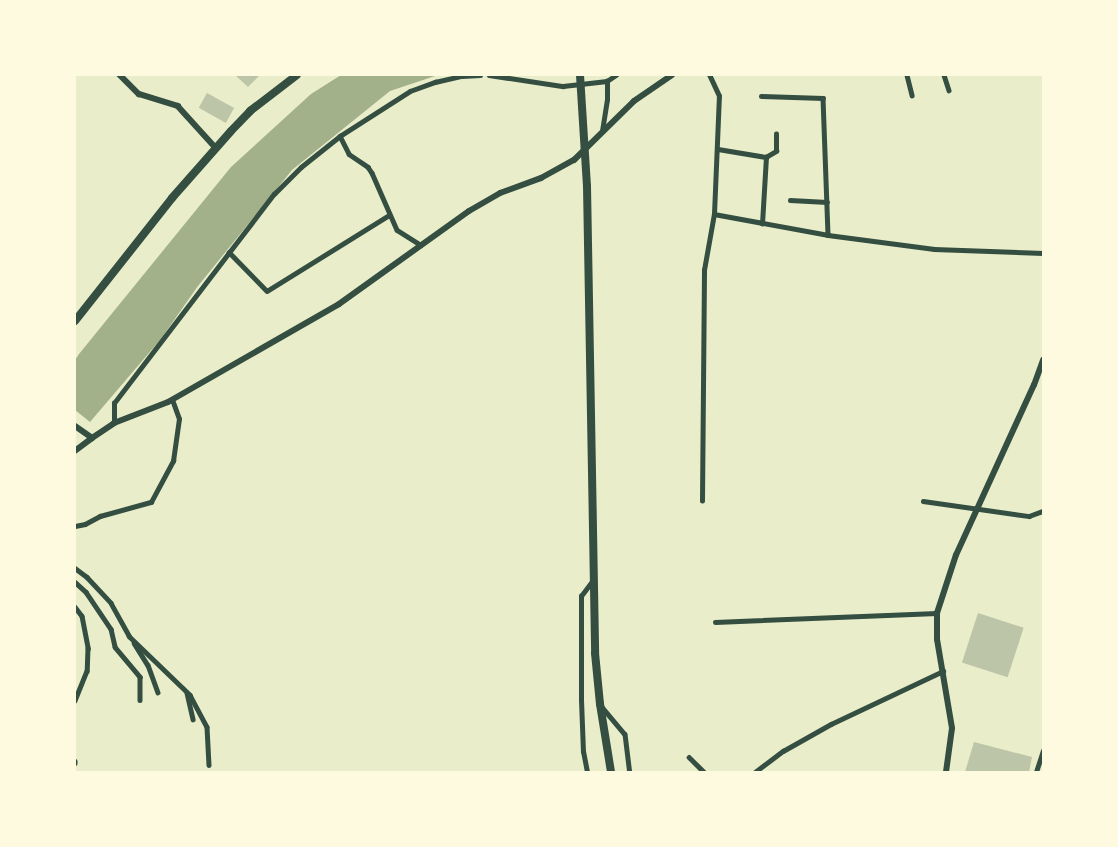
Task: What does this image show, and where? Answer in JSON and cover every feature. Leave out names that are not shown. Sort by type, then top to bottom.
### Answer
[{"type":"main road","points":[[75,321],[172,198],[216,148],[250,111],[297,75]]},
{"type":"main road","points":[[580,75],[587,186],[595,653],[610,772]]},
{"type":"main road","points":[[75,426],[89,436],[114,422],[172,400],[340,304],[469,211],[500,193],[541,178],[574,160],[634,102],[672,75]]},
{"type":"main road","points":[[946,772],[952,728],[937,639],[937,613],[956,555],[1034,386],[1043,360]]},
{"type":"street","points":[[120,75],[139,94],[178,106],[216,148]]},
{"type":"street","points":[[114,422],[114,403],[274,194],[301,167],[340,136],[410,91],[435,82],[462,76],[480,75]]},
{"type":"street","points":[[489,75],[563,86],[607,81],[616,75]]},
{"type":"street","points":[[702,501],[704,270],[714,214],[719,96],[709,75]]},
{"type":"street","points":[[907,75],[912,95]]},
{"type":"street","points":[[944,75],[949,90]]},
{"type":"street","points":[[601,134],[608,100],[607,81]]},
{"type":"street","points":[[761,96],[823,98],[828,235]]},
{"type":"street","points":[[718,148],[766,157],[776,151],[776,134]]},
{"type":"street","points":[[340,136],[349,154],[368,167],[372,173],[396,230],[421,245]]},
{"type":"street","points":[[762,224],[766,157]]},
{"type":"street","points":[[790,200],[827,202]]},
{"type":"street","points":[[714,214],[828,235],[934,249],[1043,253]]},
{"type":"street","points":[[229,252],[267,291],[389,215]]},
{"type":"street","points":[[75,526],[85,524],[100,516],[151,502],[173,461],[179,419],[172,400]]},
{"type":"street","points":[[75,451],[89,436]]},
{"type":"street","points":[[923,501],[1029,516],[1043,511]]},
{"type":"street","points":[[75,568],[88,577],[111,603],[148,665],[158,692]]},
{"type":"street","points":[[587,772],[583,752],[580,699],[581,596],[594,579]]},
{"type":"street","points":[[75,582],[86,592],[111,629],[115,647],[140,676],[140,700]]},
{"type":"street","points":[[75,607],[82,616],[88,648],[87,671],[75,701]]},
{"type":"street","points":[[715,622],[937,613]]},
{"type":"street","points":[[129,636],[187,691],[206,726],[209,765]]},
{"type":"street","points":[[754,772],[783,751],[823,728],[943,671]]},
{"type":"street","points":[[187,691],[194,719]]},
{"type":"street","points":[[600,704],[625,734],[630,772]]},
{"type":"street","points":[[1036,772],[1043,751]]},
{"type":"street","points":[[688,757],[704,772]]},
{"type":"shaded area","points":[[341,75],[438,75],[390,91],[292,170],[198,286],[160,340],[90,422],[75,410],[75,360],[79,354],[231,167],[311,94]]},
{"type":"building","points":[[235,75],[260,75],[248,87]]},
{"type":"building","points":[[207,93],[234,108],[226,123],[199,108]]},
{"type":"building","points":[[978,613],[1024,628],[1008,677],[962,662]]},
{"type":"building","points":[[974,742],[1032,757],[1029,772],[965,772]]}]
